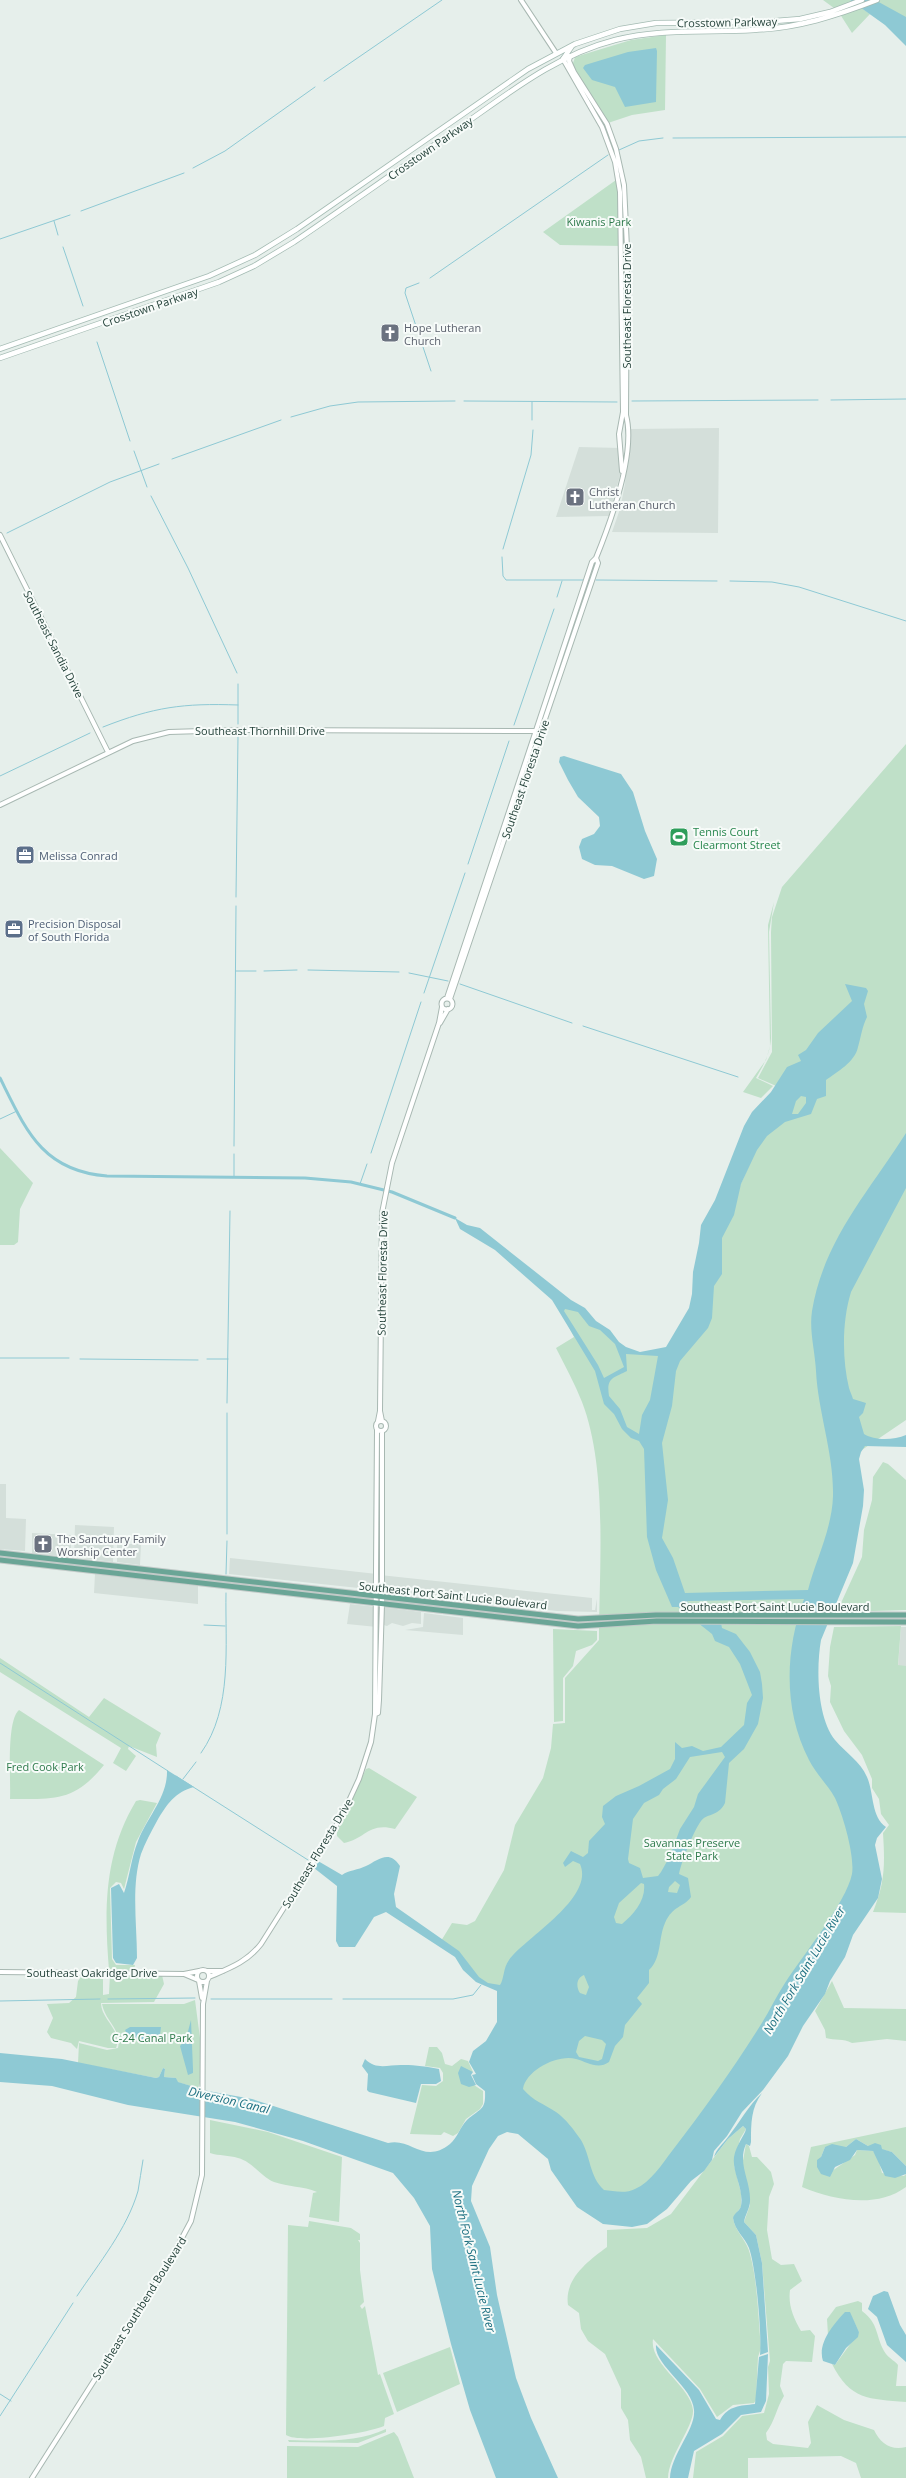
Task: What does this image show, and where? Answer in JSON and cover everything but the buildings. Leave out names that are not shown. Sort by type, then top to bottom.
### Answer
[{"type":"main road","name":"Crosstown Parkway","points":[[0,348],[181,286],[245,260],[275,243],[321,212],[528,69],[556,52],[575,44],[620,29],[668,22],[778,22],[821,14],[862,0]]},
{"type":"main road","name":"Crosstown Parkway","points":[[0,358],[181,296],[219,282],[254,266],[323,222],[544,70],[570,56],[615,40],[659,32],[753,30],[790,26],[823,20],[877,0]]},
{"type":"main road","points":[[659,32],[668,22]]},
{"type":"main road","points":[[563,59],[565,53],[575,44]]},
{"type":"main road","points":[[544,70],[554,59],[556,52]]},
{"type":"main road","points":[[464,124],[462,119],[465,112]]},
{"type":"main road","points":[[321,212],[324,215],[323,222]]},
{"type":"main road","points":[[181,286],[178,291],[181,296]]},
{"type":"main road","name":"Southeast Port Saint Lucie Boulevard","points":[[0,1553],[592,1620],[673,1615],[906,1615]]},
{"type":"main road","name":"Southeast Port Saint Lucie Boulevard","points":[[0,1560],[548,1623],[592,1626],[676,1621],[906,1622]]},
{"type":"main road","points":[[145,1576],[158,1571]]},
{"type":"main road","points":[[548,1623],[552,1620],[560,1621],[564,1618]]},
{"type":"street","points":[[521,0],[556,52]]},
{"type":"street","name":"Southeast Floresta Drive","points":[[449,998],[535,731],[592,562],[596,558],[615,504],[628,450],[624,185],[616,149],[607,124],[574,72],[569,61],[570,56]]},
{"type":"street","name":"Southeast Floresta Drive","points":[[563,59],[602,127],[615,162],[620,192],[623,412],[619,424],[622,472]]},
{"type":"street","points":[[620,450],[628,450]]},
{"type":"street","name":"Southeast Sandia Drive","points":[[0,535],[108,752]]},
{"type":"street","name":"Southeast Floresta Drive","points":[[380,1421],[382,1213],[388,1182],[439,1023],[442,1001],[449,998],[598,563],[596,558]]},
{"type":"street","name":"Southeast Thornhill Drive","points":[[0,805],[108,752],[153,735],[188,730],[535,731]]},
{"type":"street","points":[[442,1007],[448,1009],[453,1005],[449,998]]},
{"type":"street","name":"Southeast Floresta Drive","points":[[439,1023],[448,1009]]},
{"type":"street","points":[[380,1421],[386,1427],[380,1431],[375,1426],[380,1421]]},
{"type":"street","name":"Southeast Floresta Drive","points":[[375,1714],[378,1713],[380,1694],[382,1604],[379,1596],[380,1431]]},
{"type":"street","name":"Southeast Floresta Drive","points":[[208,1979],[241,1964],[250,1957],[261,1944],[342,1816],[366,1761],[375,1714],[376,1603],[379,1596]]},
{"type":"street","name":"Southeast Floresta Drive","points":[[199,1971],[207,1972],[225,1970]]},
{"type":"street","name":"Southeast Southbend Boulevard","points":[[199,1971],[198,1980],[203,2002]]},
{"type":"street","name":"Southeast Oakridge Drive","points":[[0,1972],[184,1974],[199,1971]]},
{"type":"street","points":[[198,1980],[208,1979],[207,1972]]},
{"type":"street","name":"Southeast Oakridge Drive","points":[[184,1974],[198,1980]]},
{"type":"street","name":"Southeast Southbend Boulevard","points":[[32,2478],[167,2266],[185,2234],[196,2207],[202,2175],[203,2002],[208,1979]]},
{"type":"shaded area","points":[[719,428],[718,533],[612,532],[620,509],[625,484],[629,432],[631,429]]},
{"type":"shaded area","points":[[579,447],[621,448],[620,475],[609,516],[556,517]]},
{"type":"shaded area","points":[[0,1484],[6,1484],[6,1518],[26,1519],[25,1551],[0,1549]]},
{"type":"shaded area","points":[[75,1525],[114,1527],[113,1562],[74,1557]]},
{"type":"shaded area","points":[[32,1533],[71,1535],[71,1557],[32,1553]]},
{"type":"shaded area","points":[[117,1544],[141,1544],[140,1565],[117,1562]]},
{"type":"shaded area","points":[[230,1558],[377,1574],[377,1590],[229,1574]]},
{"type":"shaded area","points":[[95,1574],[198,1586],[198,1604],[94,1593]]},
{"type":"shaded area","points":[[380,1575],[592,1598],[592,1610],[595,1610],[597,1599],[597,1612],[557,1611],[380,1590]]},
{"type":"shaded area","points":[[350,1604],[377,1607],[377,1627],[347,1624]]},
{"type":"shaded area","points":[[380,1607],[421,1612],[421,1624],[412,1623],[403,1626],[392,1623],[387,1626],[380,1624]]},
{"type":"shaded area","points":[[424,1613],[463,1618],[463,1635],[405,1630],[423,1627]]},
{"type":"shaded area","points":[[901,1627],[906,1627],[906,1667],[898,1667]]},
{"type":"green space","points":[[823,0],[850,0],[870,14],[852,33],[838,11]]},
{"type":"green space","points":[[864,0],[906,0],[906,33]]},
{"type":"green space","points":[[666,35],[665,110],[632,115],[608,123],[572,66],[575,57],[631,40]]},
{"type":"green space","name":"Kiwanis Park","points":[[616,180],[621,187],[623,246],[560,245],[543,232]]},
{"type":"green space","name":"Savannas Preserve State Park","points":[[906,744],[906,1420],[850,1458],[806,1702],[852,1799],[862,1884],[652,2202],[610,2210],[517,2098],[524,2001],[478,1980],[441,1941],[452,1923],[467,1925],[475,1921],[504,1870],[515,1825],[543,1778],[551,1748],[553,1724],[565,1723],[565,1678],[599,1640],[600,1520],[596,1457],[582,1402],[556,1348],[574,1337],[562,1313],[563,1306],[571,1304],[620,1347],[638,1353],[667,1356],[693,1329],[703,1269],[783,1089],[758,1078],[772,1052],[771,932],[772,917],[782,887]]},
{"type":"green space","points":[[774,902],[769,932],[770,1046],[768,925]]},
{"type":"green space","points":[[765,1062],[756,1078],[773,1086],[761,1098],[743,1092]]},
{"type":"green space","points":[[0,1148],[33,1183],[20,1209],[18,1242],[14,1245],[0,1245]]},
{"type":"green space","points":[[883,1462],[888,1464],[906,1480],[906,1610],[840,1612],[841,1603],[862,1557],[864,1530],[872,1500],[873,1477]]},
{"type":"green space","points":[[901,1626],[898,1665],[906,1666],[906,1913],[873,1912],[882,1882],[884,1855],[883,1833],[889,1825],[881,1814],[879,1799],[872,1788],[872,1779],[862,1755],[844,1731],[830,1702],[831,1686],[828,1676],[830,1647],[834,1627]]},
{"type":"green space","points":[[553,1629],[597,1631],[597,1640],[592,1645],[576,1651],[573,1666],[563,1678],[563,1721],[554,1722]]},
{"type":"green space","points":[[0,1658],[89,1717],[104,1698],[161,1733],[156,1745],[157,1757],[129,1746],[128,1749],[136,1756],[126,1771],[113,1763],[121,1748],[0,1672]]},
{"type":"green space","name":"Fred Cook Park","points":[[19,1710],[104,1765],[83,1786],[63,1796],[39,1799],[10,1799],[10,1752],[12,1726],[15,1716]]},
{"type":"green space","points":[[369,1768],[417,1797],[395,1829],[386,1827],[373,1829],[351,1841],[344,1843],[337,1836],[337,1831],[366,1769]]},
{"type":"green space","points":[[140,1800],[157,1803],[136,1842],[124,1889],[121,1883],[116,1882],[110,1888],[112,1959],[116,1965],[135,1965],[134,1970],[109,1970],[107,1947],[107,1904],[112,1862],[125,1821],[136,1801]]},
{"type":"green space","points":[[110,1974],[162,1975],[164,1984],[154,2002],[101,2003],[104,2015],[117,2036],[116,2048],[108,2048],[79,2041],[77,2049],[71,2043],[51,2038],[47,2032],[53,2018],[47,2004],[69,2003],[76,1997],[78,1981],[81,1977],[103,1977],[103,1995],[109,1994]]},
{"type":"green space","points":[[832,1981],[844,2008],[906,2009],[906,2041],[887,2039],[852,2043],[826,2038],[825,2030],[815,2011]]},
{"type":"green space","name":"C-24 Canal Park","points":[[195,2000],[200,2038],[200,2083],[198,2088],[177,2082],[176,2078],[164,2077],[165,2069],[163,2068],[159,2077],[156,2078],[78,2063],[79,2043],[107,2050],[118,2048],[118,2036],[106,2015],[102,2004],[184,2004]]},
{"type":"green space","points":[[429,2047],[437,2047],[442,2053],[445,2064],[452,2066],[461,2059],[468,2061],[473,2072],[468,2071],[474,2085],[483,2091],[483,2104],[480,2109],[466,2119],[458,2133],[453,2136],[444,2132],[441,2135],[410,2134],[422,2085],[436,2086],[443,2081],[443,2073],[440,2068],[425,2066]]},
{"type":"green space","points":[[210,2120],[268,2132],[342,2157],[339,2222],[309,2217],[313,2193],[317,2192],[274,2182],[243,2160],[235,2157],[210,2153]]},
{"type":"green space","points":[[743,2126],[746,2129],[740,2139],[734,2165],[741,2193],[741,2207],[733,2218],[736,2228],[746,2244],[753,2265],[761,2348],[758,2357],[756,2400],[754,2403],[733,2405],[717,2417],[700,2389],[653,2339],[653,2348],[657,2357],[685,2392],[691,2401],[693,2410],[690,2424],[672,2460],[668,2478],[646,2478],[641,2457],[630,2440],[628,2420],[621,2408],[621,2389],[605,2354],[588,2341],[581,2329],[579,2313],[568,2305],[570,2287],[574,2279],[585,2265],[607,2247],[607,2230],[647,2228],[671,2214],[728,2139]]},
{"type":"green space","points":[[906,2127],[906,2166],[892,2152],[868,2146],[856,2139],[846,2147],[825,2147],[821,2157],[832,2171],[855,2155],[857,2150],[873,2151],[878,2158],[882,2173],[904,2176],[906,2174],[906,2187],[894,2194],[868,2200],[841,2199],[814,2192],[802,2187],[811,2147]]},
{"type":"green space","points":[[746,2144],[749,2146],[752,2157],[757,2157],[771,2172],[774,2184],[769,2197],[767,2230],[772,2259],[781,2265],[794,2264],[802,2281],[790,2290],[792,2311],[801,2331],[810,2330],[815,2336],[812,2362],[786,2361],[783,2364],[780,2386],[784,2396],[766,2433],[767,2440],[773,2444],[808,2448],[811,2443],[808,2422],[817,2405],[844,2420],[874,2430],[879,2439],[891,2447],[906,2447],[906,2478],[861,2478],[856,2463],[841,2456],[748,2458],[748,2478],[693,2478],[696,2452],[723,2436],[742,2416],[764,2413],[769,2394],[768,2367],[770,2361],[762,2263],[756,2235],[744,2222],[750,2205],[742,2166]]},
{"type":"green space","points":[[309,2221],[351,2228],[360,2234],[360,2240],[358,2240],[360,2243],[360,2270],[364,2302],[360,2306],[362,2309],[365,2306],[378,2375],[380,2374],[394,2414],[385,2418],[384,2426],[376,2429],[319,2438],[294,2437],[286,2435],[288,2225],[308,2227]]},
{"type":"green space","points":[[858,2301],[862,2303],[862,2311],[868,2316],[875,2326],[886,2354],[898,2365],[896,2386],[906,2386],[906,2402],[871,2398],[854,2391],[846,2385],[832,2364],[835,2365],[859,2332],[851,2316],[838,2320],[828,2335],[827,2319],[836,2307]]},
{"type":"green space","points":[[450,2347],[460,2384],[397,2412],[383,2373]]},
{"type":"green space","points":[[386,2429],[386,2432],[358,2443],[289,2442],[288,2440],[325,2441],[350,2439],[374,2434]]},
{"type":"green space","points":[[394,2432],[398,2437],[414,2478],[287,2478],[287,2446],[358,2447]]},
{"type":"water","points":[[850,0],[875,0],[906,17],[906,46],[885,25]]},
{"type":"water","points":[[656,48],[656,102],[625,107],[615,87],[592,80],[583,68],[585,65],[628,52]]},
{"type":"water","points":[[564,756],[621,774],[633,792],[645,831],[657,859],[654,876],[644,879],[612,866],[595,865],[582,859],[579,847],[582,839],[594,834],[600,826],[599,817],[578,797],[568,780],[559,762],[560,757]]},
{"type":"water","points":[[845,984],[866,988],[868,991],[864,1004],[867,1017],[853,1057],[845,1066],[826,1080],[826,1096],[817,1099],[811,1114],[785,1122],[767,1136],[757,1150],[741,1184],[734,1215],[722,1238],[722,1274],[714,1286],[712,1318],[708,1328],[680,1361],[676,1371],[672,1406],[662,1443],[668,1500],[662,1538],[673,1558],[685,1593],[808,1590],[827,1532],[833,1496],[833,1480],[829,1449],[817,1386],[812,1334],[812,1311],[818,1285],[837,1239],[863,1196],[906,1133],[906,1188],[851,1292],[846,1315],[844,1353],[849,1389],[853,1399],[866,1403],[863,1413],[859,1417],[864,1434],[879,1439],[896,1438],[906,1435],[906,1447],[865,1446],[861,1452],[859,1459],[864,1490],[863,1506],[853,1563],[821,1640],[818,1678],[821,1706],[829,1730],[835,1740],[861,1766],[864,1771],[869,1783],[875,1811],[881,1823],[886,1827],[877,1838],[875,1845],[882,1879],[878,1898],[853,1935],[845,1957],[830,1981],[825,1994],[803,2026],[788,2056],[763,2090],[742,2112],[727,2136],[714,2151],[712,2160],[704,2171],[691,2181],[667,2209],[647,2224],[632,2227],[603,2224],[577,2207],[551,2170],[548,2159],[518,2134],[507,2132],[498,2136],[489,2149],[472,2186],[471,2201],[490,2247],[497,2295],[516,2378],[531,2418],[558,2478],[496,2478],[470,2410],[451,2344],[432,2269],[430,2226],[414,2198],[393,2173],[303,2141],[235,2122],[128,2105],[52,2086],[0,2082],[0,2053],[62,2059],[156,2078],[159,2077],[163,2068],[165,2069],[164,2077],[176,2078],[178,2082],[208,2091],[252,2099],[388,2143],[396,2142],[433,2152],[441,2150],[450,2144],[467,2120],[483,2106],[485,2091],[476,2084],[472,2075],[476,2074],[469,2062],[473,2051],[486,2041],[497,2022],[497,1991],[476,1982],[463,1970],[455,1957],[386,1912],[374,1917],[355,1947],[339,1947],[336,1941],[337,1886],[314,1868],[318,1861],[342,1875],[383,1857],[392,1858],[400,1866],[394,1894],[396,1907],[459,1951],[479,1977],[488,1983],[500,1985],[509,1960],[569,1903],[578,1890],[582,1877],[580,1864],[573,1861],[565,1867],[563,1863],[571,1851],[583,1857],[588,1853],[589,1841],[605,1824],[602,1817],[603,1806],[616,1796],[639,1786],[670,1769],[675,1759],[675,1742],[682,1748],[692,1746],[703,1751],[721,1747],[744,1725],[747,1703],[752,1695],[740,1664],[729,1647],[715,1641],[712,1634],[678,1607],[672,1607],[656,1570],[647,1537],[644,1449],[639,1441],[631,1438],[622,1429],[614,1414],[604,1404],[595,1371],[552,1300],[495,1250],[460,1229],[455,1218],[467,1225],[480,1228],[571,1300],[585,1308],[596,1321],[610,1330],[619,1342],[626,1347],[640,1352],[666,1347],[689,1308],[701,1225],[715,1200],[744,1126],[752,1112],[771,1092],[787,1067],[801,1061],[798,1055],[806,1050],[818,1033],[852,1001]],"holes":[[[801,1096],[806,1097],[806,1103],[798,1114],[792,1114],[796,1101]],[[565,1309],[578,1312],[589,1326],[600,1330],[615,1344],[624,1367],[604,1378],[598,1365],[564,1311]],[[626,1354],[658,1356],[650,1400],[642,1415],[639,1434],[627,1427],[620,1409],[609,1396],[609,1385],[615,1377],[627,1371]],[[804,1599],[793,1639],[790,1659],[791,1701],[801,1741],[809,1760],[835,1798],[841,1815],[848,1836],[852,1857],[852,1874],[842,1899],[833,1914],[785,1983],[750,2042],[660,2167],[646,2182],[631,2191],[620,2192],[604,2190],[595,2179],[584,2146],[573,2129],[560,2115],[535,2099],[523,2089],[525,2082],[536,2070],[552,2061],[569,2058],[597,2065],[609,2062],[615,2046],[623,2037],[625,2025],[642,2004],[637,1998],[649,1983],[649,1970],[656,1960],[665,1923],[671,1913],[688,1901],[691,1897],[688,1878],[679,1874],[691,1839],[701,1821],[719,1811],[725,1803],[729,1763],[744,1749],[758,1724],[763,1698],[762,1684],[760,1672],[750,1652],[736,1634],[722,1628],[719,1613],[711,1608],[690,1605],[687,1601]],[[722,1752],[725,1757],[698,1794],[694,1807],[680,1829],[670,1856],[661,1872],[658,1876],[643,1878],[640,1868],[629,1863],[628,1859],[633,1819],[644,1803],[659,1795],[663,1789],[676,1779],[690,1757]],[[675,1881],[680,1885],[677,1893],[668,1892],[669,1887]],[[641,1883],[644,1884],[641,1901],[631,1916],[622,1924],[616,1923],[614,1917],[619,1903]],[[584,1975],[589,1987],[586,1995],[580,1993],[577,1985],[578,1980]],[[585,2036],[602,2040],[606,2044],[602,2059],[598,2061],[579,2057],[576,2052],[579,2041]]]},
{"type":"water","points":[[167,1770],[194,1787],[177,1795],[168,1804],[144,1846],[138,1866],[135,1892],[137,1958],[133,1965],[116,1963],[113,1958],[111,1888],[119,1884],[124,1893],[136,1847],[142,1832],[161,1798]]},
{"type":"water","points":[[191,2020],[193,2073],[188,2075],[180,2046],[186,2039]]},
{"type":"water","points":[[130,2027],[161,2027],[159,2043],[129,2038],[125,2030]]},
{"type":"water","points":[[365,2059],[374,2065],[379,2066],[408,2065],[439,2069],[441,2081],[436,2084],[421,2084],[416,2103],[369,2092],[367,2090],[368,2074],[362,2066]]},
{"type":"water","points":[[461,2066],[473,2072],[471,2075],[476,2085],[469,2087],[461,2084],[458,2073]]},
{"type":"water","points":[[762,2093],[754,2110],[750,2146],[746,2144],[743,2159],[750,2194],[749,2206],[744,2222],[756,2235],[762,2263],[768,2352],[760,2355],[758,2301],[752,2257],[745,2240],[734,2223],[733,2218],[741,2206],[741,2193],[735,2169],[734,2157],[746,2129],[743,2126],[728,2139],[714,2157],[718,2149],[752,2103]]},
{"type":"water","points":[[856,2139],[868,2146],[875,2143],[881,2145],[882,2149],[892,2152],[906,2166],[906,2174],[895,2178],[885,2176],[873,2151],[857,2150],[850,2160],[835,2167],[830,2177],[821,2174],[817,2167],[817,2160],[821,2157],[825,2147],[832,2144],[846,2147]]},
{"type":"water","points":[[884,2291],[888,2292],[900,2325],[906,2335],[906,2362],[887,2345],[877,2317],[868,2309],[873,2296]]},
{"type":"water","points":[[845,2312],[850,2312],[859,2332],[858,2337],[846,2348],[835,2365],[823,2361],[822,2347],[828,2334]]},
{"type":"water","points":[[656,2345],[699,2390],[716,2419],[720,2420],[727,2411],[735,2407],[755,2404],[759,2357],[768,2354],[766,2401],[761,2412],[741,2415],[722,2434],[694,2451],[688,2478],[670,2478],[674,2460],[688,2434],[694,2417],[692,2401],[661,2360],[657,2353]]},
{"type":"waterway","points":[[324,81],[442,0]]},
{"type":"waterway","points":[[193,168],[225,151],[315,87]]},
{"type":"waterway","points":[[673,138],[906,137]]},
{"type":"waterway","points":[[619,150],[639,141],[663,138]]},
{"type":"waterway","points":[[430,278],[608,155]]},
{"type":"waterway","points":[[81,211],[184,173]]},
{"type":"waterway","points":[[0,239],[70,215]]},
{"type":"waterway","points":[[54,221],[58,235]]},
{"type":"waterway","points":[[63,247],[83,306]]},
{"type":"waterway","points":[[419,283],[406,288],[405,293],[431,371]]},
{"type":"waterway","points":[[97,342],[130,441]]},
{"type":"waterway","points":[[831,400],[906,399]]},
{"type":"waterway","points":[[632,401],[818,400]]},
{"type":"waterway","points":[[291,417],[330,406],[358,402],[455,401]]},
{"type":"waterway","points":[[464,401],[617,402]]},
{"type":"waterway","points":[[532,402],[532,420]]},
{"type":"waterway","points":[[172,459],[281,420]]},
{"type":"waterway","points":[[503,549],[531,455],[533,430]]},
{"type":"waterway","points":[[134,451],[147,487]]},
{"type":"waterway","points":[[7,533],[110,482],[159,464]]},
{"type":"waterway","points":[[151,496],[188,568],[237,673]]},
{"type":"waterway","points":[[502,557],[503,576],[506,580],[583,580]]},
{"type":"waterway","points":[[596,580],[717,581]]},
{"type":"waterway","points":[[557,597],[562,581]]},
{"type":"waterway","points":[[730,581],[772,582],[799,587],[906,621]]},
{"type":"waterway","points":[[514,725],[554,609]]},
{"type":"waterway","points":[[238,684],[238,724]]},
{"type":"waterway","points":[[103,727],[138,715],[169,708],[201,705],[238,705]]},
{"type":"waterway","points":[[0,776],[90,733]]},
{"type":"waterway","points":[[236,897],[238,736]]},
{"type":"waterway","points":[[468,864],[509,741]]},
{"type":"waterway","points":[[424,993],[465,873]]},
{"type":"waterway","points":[[234,1146],[236,906]]},
{"type":"waterway","points":[[264,971],[297,970]]},
{"type":"waterway","points":[[308,970],[399,972]]},
{"type":"waterway","points":[[236,971],[256,971]]},
{"type":"waterway","points":[[409,973],[448,981]]},
{"type":"waterway","points":[[460,984],[572,1023]]},
{"type":"waterway","points":[[371,1153],[421,1002]]},
{"type":"waterway","points":[[583,1026],[738,1077]]},
{"type":"waterway","points":[[0,1078],[28,1131],[39,1145],[51,1157],[67,1166],[85,1172],[107,1176],[305,1178],[351,1182],[392,1192],[455,1218]]},
{"type":"waterway","points":[[0,1119],[17,1111]]},
{"type":"waterway","points":[[234,1154],[234,1177]]},
{"type":"waterway","points":[[360,1184],[367,1164]]},
{"type":"waterway","points":[[227,1403],[230,1211]]},
{"type":"waterway","points":[[0,1358],[69,1358]]},
{"type":"waterway","points":[[80,1359],[198,1360]]},
{"type":"waterway","points":[[207,1359],[228,1359]]},
{"type":"waterway","points":[[227,1413],[227,1534]]},
{"type":"waterway","points":[[226,1574],[227,1541]]},
{"type":"waterway","points":[[201,1753],[211,1735],[223,1697],[226,1655],[226,1593]]},
{"type":"waterway","points":[[204,1625],[225,1626]]},
{"type":"waterway","points":[[0,1663],[168,1771]]},
{"type":"waterway","points":[[183,1779],[196,1762]]},
{"type":"waterway","points":[[176,1776],[308,1860]]},
{"type":"waterway","points":[[343,1999],[453,1999],[473,1995],[481,1985]]},
{"type":"waterway","points":[[108,1999],[195,1998]]},
{"type":"waterway","points":[[0,2001],[100,1999]]},
{"type":"waterway","points":[[211,1999],[332,1999]]},
{"type":"waterway","points":[[77,2296],[112,2245],[127,2219],[138,2191],[143,2160]]},
{"type":"waterway","points":[[0,2416],[73,2303]]},
{"type":"waterway","points":[[0,2394],[11,2401]]},
{"type":"place","name":"Hope Lutheran Church","points":[[390,333]]},
{"type":"place","name":"Christ Lutheran Church","points":[[575,497]]},
{"type":"place","name":"Tennis Court Clearmont Street","points":[[679,837]]},
{"type":"place","name":"Melissa Conrad","points":[[25,855]]},
{"type":"place","name":"Precision Disposal of South Florida","points":[[14,929]]},
{"type":"place","name":"The Sanctuary Family Worship Center","points":[[43,1544]]},
{"type":"water label","name":"North Fork Saint Lucie River","points":[[804,1970]]},
{"type":"water label","name":"Diversion Canal","points":[[229,2100]]},
{"type":"water label","name":"North Fork Saint Lucie River","points":[[474,2261]]}]
